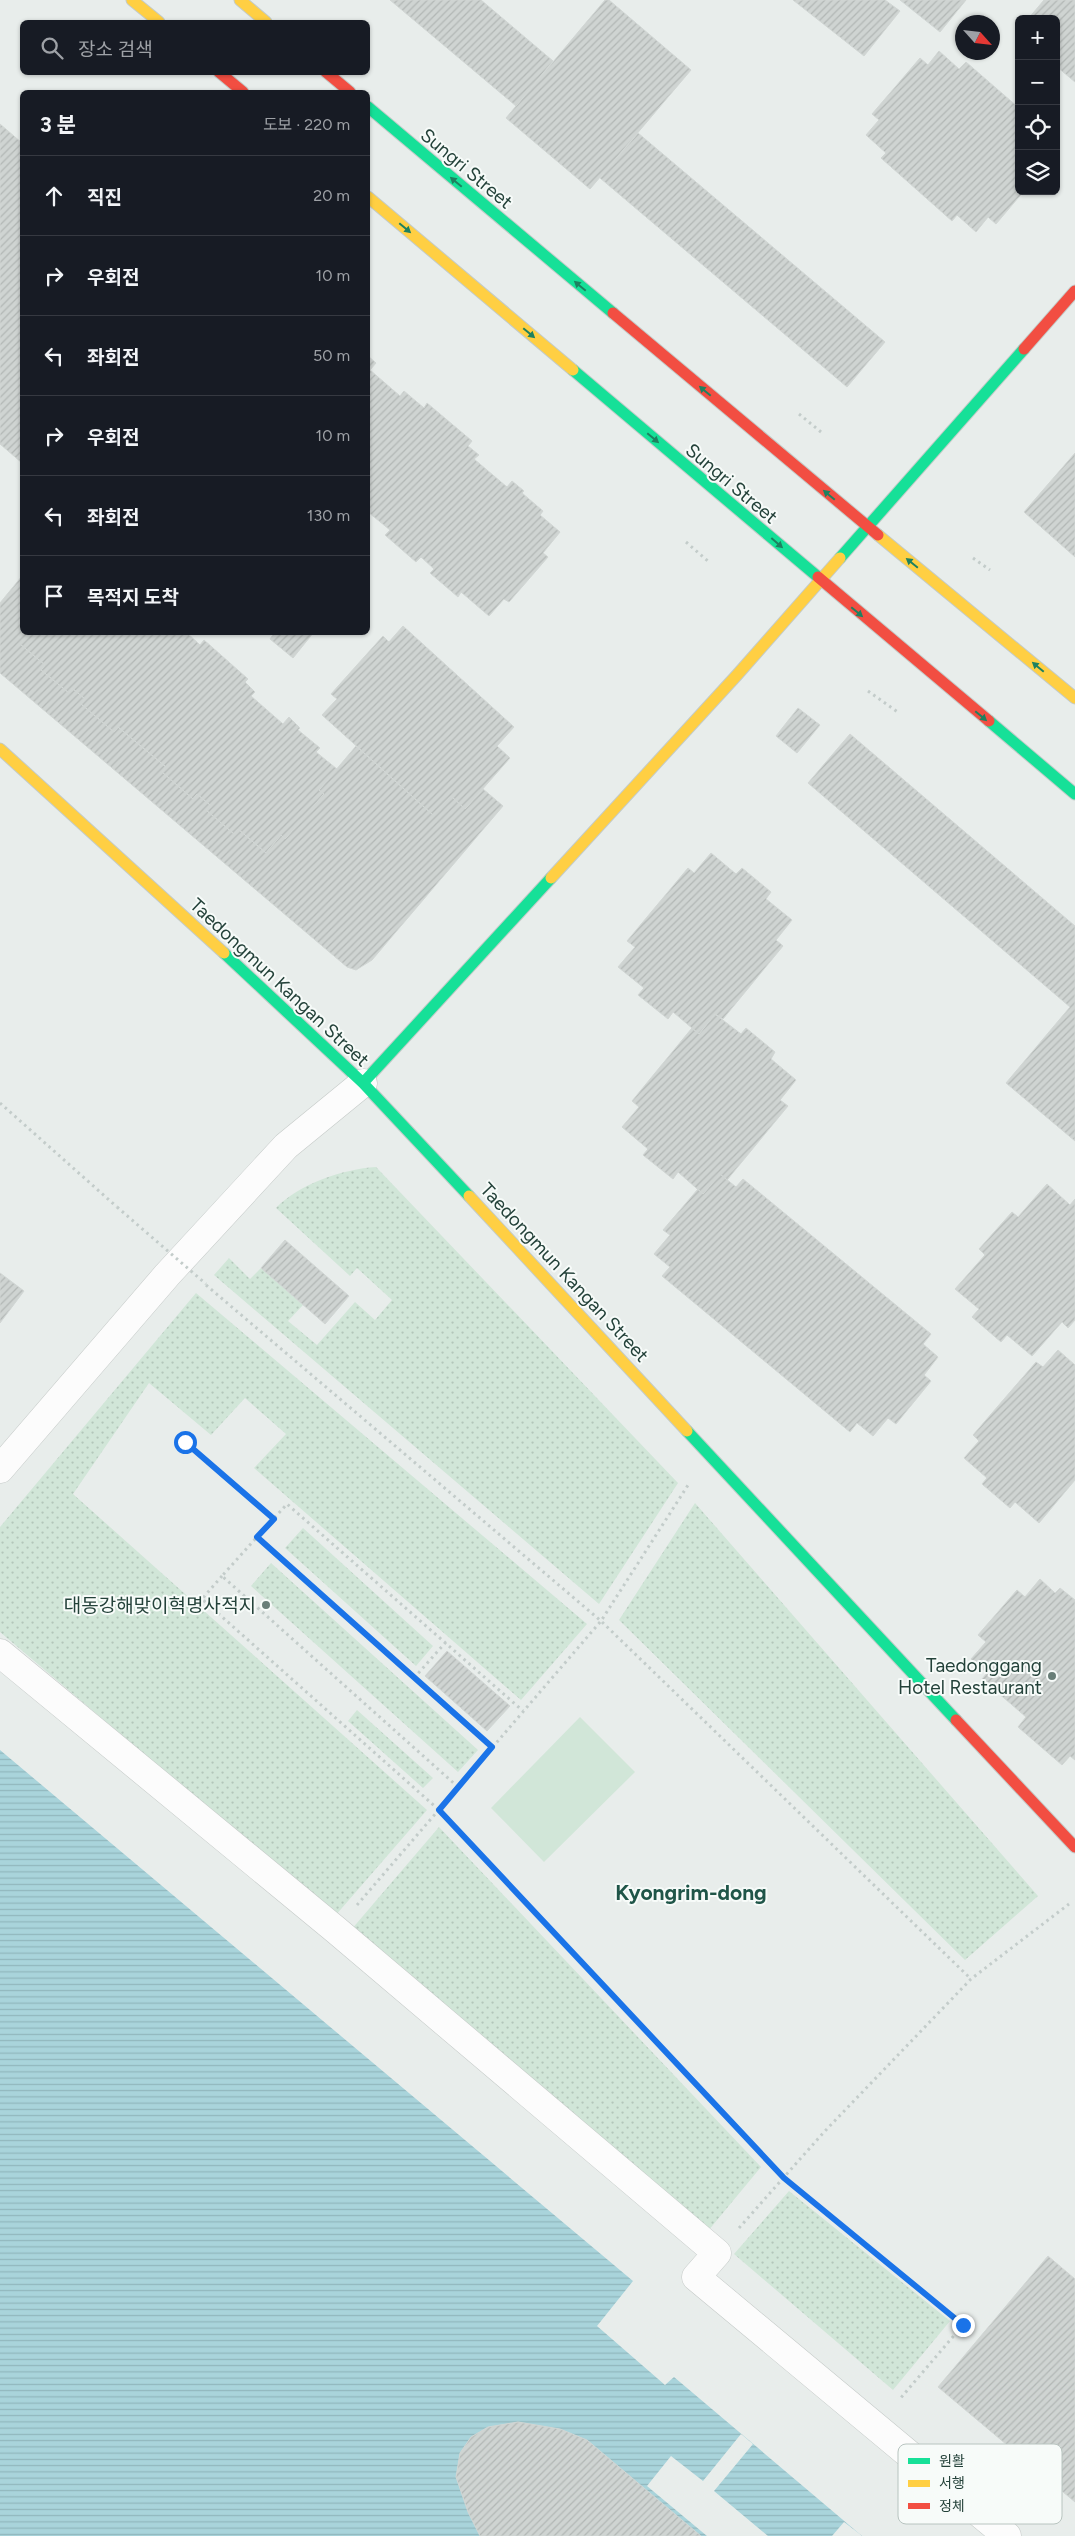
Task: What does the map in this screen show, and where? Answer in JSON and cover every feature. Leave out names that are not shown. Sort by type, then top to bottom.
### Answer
[{"type":"street","points":[[132,0],[157,20]]},
{"type":"street","points":[[240,0],[264,20]]},
{"type":"street","points":[[223,75],[241,90]]},
{"type":"street","points":[[330,75],[348,90]]},
{"type":"street","name":"Sungri Street","points":[[370,109],[1075,698]]},
{"type":"street","name":"Sungri Street","points":[[370,199],[1075,794]]},
{"type":"street","points":[[0,1469],[167,1275],[286,1146],[363,1083],[737,675],[1075,291]]},
{"type":"street","name":"Taedongmun Kangan Street","points":[[0,749],[148,882],[363,1083],[1075,1847]]},
{"type":"street","points":[[0,1653],[336,1930],[717,2253],[696,2277],[898,2445]]},
{"type":"street","points":[[993,2524],[1007,2536]]},
{"type":"path","points":[[799,414],[821,432]]},
{"type":"path","points":[[686,542],[709,562]]},
{"type":"path","points":[[973,558],[990,570]]},
{"type":"path","points":[[868,691],[899,713]]},
{"type":"path","points":[[0,1103],[206,1284],[601,1621],[971,1979]]},
{"type":"path","points":[[185,1442],[274,1519]]},
{"type":"path","points":[[336,1930],[601,1621],[693,1478]]},
{"type":"path","points":[[523,1711],[287,1504],[202,1599],[439,1810],[784,2178],[963,2325],[876,2427]]},
{"type":"path","points":[[257,1537],[492,1747]]},
{"type":"path","points":[[222,1576],[458,1787]]},
{"type":"path","points":[[414,1678],[446,1642]]},
{"type":"path","points":[[717,2253],[824,2132],[971,1979],[1069,1904]]},
{"type":"green space","points":[[376,1167],[678,1483],[599,1604],[214,1275],[229,1258],[250,1279],[261,1268],[303,1305],[288,1321],[317,1345],[355,1302],[375,1320],[392,1300],[357,1268],[350,1276],[276,1208],[297,1192],[322,1179],[363,1168]]},
{"type":"green space","points":[[196,1293],[587,1624],[521,1700],[254,1468],[286,1434],[245,1398],[211,1435],[149,1383],[73,1494],[427,1810],[335,1916],[0,1632],[0,1527]]},
{"type":"green space","points":[[695,1503],[1038,1896],[965,1960],[619,1620]]},
{"type":"green space","points":[[303,1528],[433,1646],[416,1666],[285,1548]]},
{"type":"green space","points":[[271,1563],[478,1750],[458,1772],[251,1586]]},
{"type":"green space","points":[[357,1710],[433,1778],[423,1788],[348,1721]]},
{"type":"green space","points":[[580,1717],[635,1772],[544,1862],[491,1808]]},
{"type":"green space","points":[[439,1827],[761,2167],[708,2231],[351,1930]]},
{"type":"green space","points":[[789,2191],[950,2321],[893,2390],[734,2254]]},
{"type":"water","points":[[0,1750],[633,2281],[597,2326],[665,2385],[674,2377],[862,2536],[0,2536]]},
{"type":"pier","points":[[741,2434],[753,2444],[714,2491],[768,2536],[707,2536],[647,2486],[671,2456],[703,2481]]},
{"type":"pier","points":[[844,2522],[861,2535],[861,2536],[832,2536]]},
{"type":"building","points":[[390,0],[481,0],[553,61],[516,106]]},
{"type":"building","points":[[605,0],[609,0],[691,70],[590,189],[506,118]]},
{"type":"building","points":[[793,0],[885,0],[900,11],[864,56]]},
{"type":"building","points":[[900,0],[966,0],[940,32]]},
{"type":"building","points":[[1044,0],[1075,0],[1075,82],[1060,69],[1060,15],[1031,15]]},
{"type":"building","points":[[939,51],[959,69],[966,62],[1015,105],[1015,195],[1021,195],[996,224],[988,217],[976,232],[957,215],[952,221],[881,158],[886,153],[866,135],[879,120],[872,114],[920,58],[928,65]]},
{"type":"building","points":[[0,124],[20,141],[20,461],[0,444]]},
{"type":"building","points":[[638,133],[885,342],[847,387],[600,178]]},
{"type":"building","points":[[370,358],[376,363],[370,370]]},
{"type":"building","points":[[370,370],[400,396],[404,391],[424,408],[427,403],[472,441],[468,446],[479,455],[474,459],[507,487],[512,481],[524,491],[522,493],[543,511],[540,515],[560,532],[543,553],[548,557],[509,602],[504,599],[489,616],[461,592],[458,597],[430,573],[434,569],[421,557],[416,562],[385,535],[390,530],[370,514]]},
{"type":"building","points":[[1075,453],[1075,557],[1024,512]]},
{"type":"building","points":[[20,578],[20,635],[28,635],[20,644],[45,665],[41,670],[69,693],[72,688],[85,699],[81,704],[114,732],[118,727],[166,767],[162,772],[193,799],[197,794],[210,805],[206,810],[234,834],[238,829],[266,853],[281,835],[285,839],[324,794],[319,790],[356,746],[433,815],[451,796],[465,809],[483,789],[503,806],[372,960],[356,970],[347,967],[0,673],[0,603]]},
{"type":"building","points":[[403,626],[514,727],[497,746],[510,758],[465,809],[451,796],[433,815],[322,715],[337,699],[331,694],[383,636],[389,642]]},
{"type":"building","points":[[28,635],[189,635],[200,645],[204,640],[248,679],[245,682],[255,692],[251,696],[283,724],[289,717],[300,728],[298,730],[320,748],[316,752],[337,769],[319,790],[324,794],[285,839],[281,835],[266,853],[238,829],[234,834],[206,810],[210,805],[197,794],[193,799],[162,772],[166,767],[118,727],[114,732],[81,704],[85,699],[72,688],[69,693],[41,670],[45,665],[20,644]]},
{"type":"building","points":[[273,635],[312,635],[293,658],[270,639]]},
{"type":"building","points":[[798,708],[820,725],[797,753],[776,736]]},
{"type":"building","points":[[850,734],[1075,926],[1075,1141],[1006,1083],[1070,1007],[808,783]]},
{"type":"building","points":[[711,853],[736,874],[742,868],[771,892],[766,899],[792,920],[776,940],[783,946],[723,1019],[715,1014],[699,1034],[673,1012],[668,1019],[638,995],[644,988],[618,967],[635,947],[627,941],[688,868],[694,873]]},
{"type":"building","points":[[715,1014],[741,1034],[746,1028],[775,1052],[771,1059],[796,1080],[780,1100],[788,1106],[727,1180],[720,1174],[703,1194],[678,1172],[673,1179],[643,1155],[648,1149],[622,1127],[639,1107],[632,1101],[692,1028],[699,1034]]},
{"type":"building","points":[[720,1174],[736,1187],[743,1179],[931,1334],[923,1344],[938,1357],[924,1375],[931,1381],[896,1424],[888,1418],[873,1436],[857,1423],[850,1432],[662,1276],[670,1267],[654,1254],[670,1235],[663,1230],[698,1189],[703,1194]]},
{"type":"building","points":[[1047,1184],[1070,1205],[1075,1199],[1075,1320],[1068,1328],[1062,1322],[1032,1356],[1007,1335],[1001,1342],[972,1317],[979,1309],[955,1289],[985,1255],[979,1249],[1012,1212],[1018,1217]]},
{"type":"building","points":[[285,1240],[349,1296],[325,1324],[261,1268]]},
{"type":"building","points":[[0,1273],[24,1291],[0,1323]]},
{"type":"building","points":[[1058,1350],[1075,1365],[1075,1480],[1039,1523],[1015,1502],[1010,1508],[982,1484],[987,1478],[964,1458],[979,1441],[973,1435],[1036,1362],[1043,1367]]},
{"type":"building","points":[[1040,1579],[1055,1593],[1060,1588],[1075,1600],[1075,1760],[1070,1756],[1062,1765],[1018,1727],[1026,1717],[982,1679],[987,1673],[971,1659],[986,1642],[978,1635],[1017,1590],[1025,1597]]},
{"type":"building","points":[[447,1651],[510,1706],[487,1731],[425,1676]]},
{"type":"building","points":[[1048,2256],[1075,2279],[1075,2502],[1062,2491],[1062,2444],[1006,2444],[938,2387]]},
{"type":"building","points":[[518,2422],[560,2429],[587,2440],[701,2536],[480,2536],[468,2512],[456,2477],[460,2453],[471,2437],[488,2427]]},
{"type":"traffic: fast","points":[[370,109],[613,313]]},
{"type":"traffic: fast","points":[[840,558],[1024,349]]},
{"type":"traffic: fast","points":[[573,370],[818,577]]},
{"type":"traffic: fast","points":[[989,721],[1075,794]]},
{"type":"traffic: fast","points":[[363,1083],[551,878]]},
{"type":"traffic: fast","points":[[224,953],[363,1083],[469,1196]]},
{"type":"traffic: fast","points":[[687,1431],[956,1720]]},
{"type":"traffic: slow","points":[[132,0],[157,20]]},
{"type":"traffic: slow","points":[[240,0],[264,20]]},
{"type":"traffic: slow","points":[[370,199],[573,370]]},
{"type":"traffic: slow","points":[[878,535],[1075,698]]},
{"type":"traffic: slow","points":[[551,878],[737,675],[840,558]]},
{"type":"traffic: slow","points":[[0,749],[224,953]]},
{"type":"traffic: slow","points":[[469,1196],[687,1431]]},
{"type":"traffic: jam","points":[[223,75],[241,90]]},
{"type":"traffic: jam","points":[[330,75],[348,90]]},
{"type":"traffic: jam","points":[[1024,349],[1075,291]]},
{"type":"traffic: jam","points":[[613,313],[878,535]]},
{"type":"traffic: jam","points":[[818,577],[989,721]]},
{"type":"traffic: jam","points":[[956,1720],[1075,1847]]},
{"type":"place","name":"대동강해맞이혁명사적지","points":[[266,1605]]},
{"type":"place","name":"Taedonggang Hotel Restaurant","points":[[1052,1676]]},
{"type":"district","name":"Kyongrim-dong","points":[[691,1893]]},
{"type":"route","points":[[185,1442],[274,1519],[257,1537],[492,1747],[439,1810],[784,2178],[963,2325]]}]
